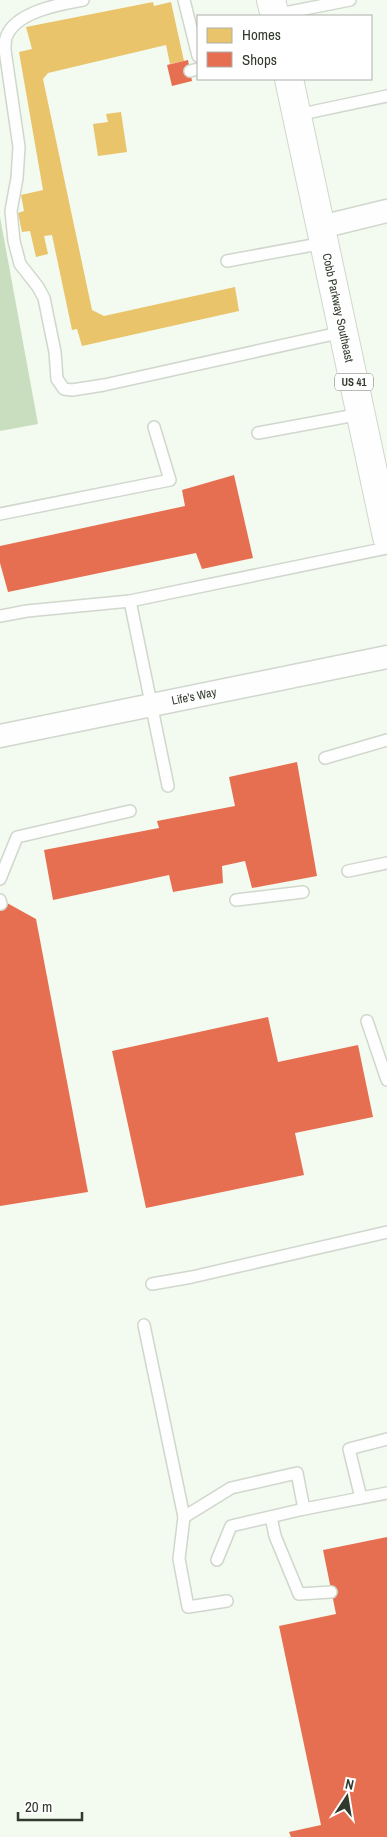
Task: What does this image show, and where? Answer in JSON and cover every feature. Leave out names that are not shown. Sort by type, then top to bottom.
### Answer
[{"type":"main road","name":"Cobb Parkway Southeast","points":[[289,80],[361,414],[380,474],[387,537]]},
{"type":"street","points":[[322,235],[387,211]]},
{"type":"street","name":"Life's Way","points":[[0,736],[387,657]]},
{"type":"lane","points":[[83,0],[52,6],[20,20],[14,25],[6,38],[5,50],[19,147],[17,178],[11,211],[14,241],[20,264],[44,298],[55,352],[57,379],[64,389],[72,390],[104,385],[343,332]]},
{"type":"lane","points":[[184,0],[197,52]]},
{"type":"lane","points":[[273,10],[350,0]]},
{"type":"lane","points":[[297,114],[387,96]]},
{"type":"lane","points":[[226,262],[322,235]]},
{"type":"lane","points":[[258,433],[361,414]]},
{"type":"lane","points":[[0,514],[170,480],[154,427]]},
{"type":"lane","points":[[0,616],[27,611],[130,601],[387,548]]},
{"type":"lane","points":[[130,601],[168,786]]},
{"type":"lane","points":[[325,758],[387,740]]},
{"type":"lane","points":[[1,872],[17,837],[130,811]]},
{"type":"lane","points":[[348,871],[387,863]]},
{"type":"lane","points":[[236,900],[303,892]]},
{"type":"lane","points":[[367,1021],[387,1080]]},
{"type":"lane","points":[[152,1284],[192,1277],[387,1232]]},
{"type":"lane","points":[[144,1325],[184,1517],[179,1559],[188,1607],[227,1601]]},
{"type":"lane","points":[[361,1498],[350,1449],[387,1439]]},
{"type":"lane","points":[[184,1517],[231,1488],[297,1473],[304,1509]]},
{"type":"lane","points":[[217,1560],[231,1526],[304,1509],[387,1493]]},
{"type":"lane","points":[[271,1517],[275,1536],[299,1594],[331,1592]]},
{"type":"green space","points":[[0,217],[38,424],[0,431]]},
{"type":"building: Homes","points":[[153,2],[154,6],[171,2],[184,61],[170,64],[166,45],[48,73],[43,79],[92,310],[104,316],[235,287],[239,311],[82,346],[77,329],[72,330],[52,235],[44,236],[48,254],[36,257],[30,231],[22,232],[18,213],[24,211],[21,195],[43,190],[19,52],[32,49],[26,27]]},
{"type":"building: Homes","points":[[121,112],[127,152],[98,156],[93,124],[108,122],[106,114]]},
{"type":"building: Shops","points":[[188,60],[192,81],[172,86],[167,65]]},
{"type":"building: Shops","points":[[234,475],[253,558],[202,569],[196,553],[8,592],[0,563],[0,546],[185,506],[182,490]]},
{"type":"building: Shops","points":[[297,762],[317,876],[252,888],[245,861],[222,866],[223,883],[173,892],[169,875],[53,900],[44,850],[159,828],[157,821],[235,806],[229,777]]},
{"type":"building: Shops","points":[[7,903],[36,919],[88,1192],[0,1206],[0,904]]},
{"type":"building: Shops","points":[[268,1017],[278,1062],[358,1045],[373,1117],[295,1133],[304,1175],[146,1208],[112,1051]]},
{"type":"building: Shops","points":[[387,1537],[387,1837],[291,1837],[289,1832],[321,1825],[279,1626],[336,1614],[323,1550]]}]
